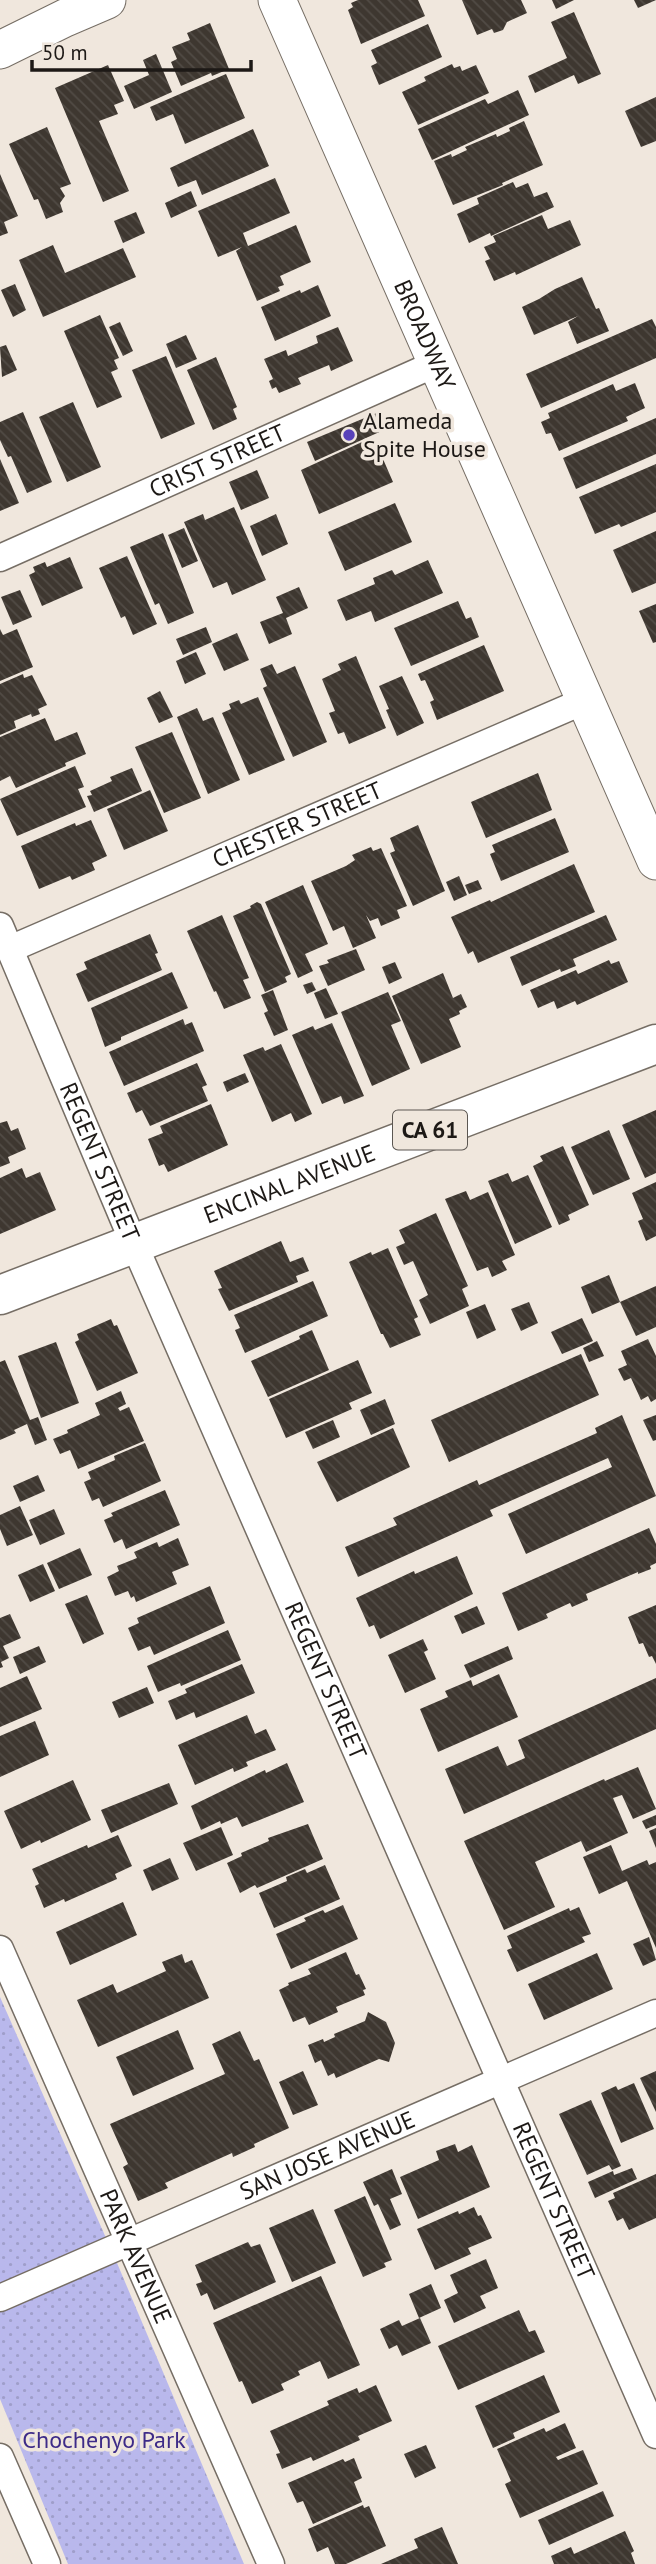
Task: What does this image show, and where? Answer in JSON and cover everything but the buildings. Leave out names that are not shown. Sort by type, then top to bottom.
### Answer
[{"type":"main road","name":"ENCINAL AVENUE","points":[[0,1295],[656,1044]]},
{"type":"street","points":[[0,50],[107,0]]},
{"type":"street","name":"BROADWAY","points":[[277,0],[656,861]]},
{"type":"street","name":"CRIST STREET","points":[[0,558],[435,364]]},
{"type":"street","name":"CHESTER STREET","points":[[5,938],[584,701]]},
{"type":"street","name":"REGENT STREET","points":[[5,938],[134,1244],[656,2435]]},
{"type":"street","name":"PARK AVENUE","points":[[0,1949],[271,2564]]},
{"type":"street","name":"SAN JOSE AVENUE","points":[[0,2298],[656,2013]]},
{"type":"street","points":[[0,2457],[47,2564]]},
{"type":"green space","name":"Chochenyo Park","points":[[0,1997],[117,2263],[244,2564],[68,2564],[0,2399]]},
{"type":"place","name":"Alameda Spite House","points":[[349,435]]}]
